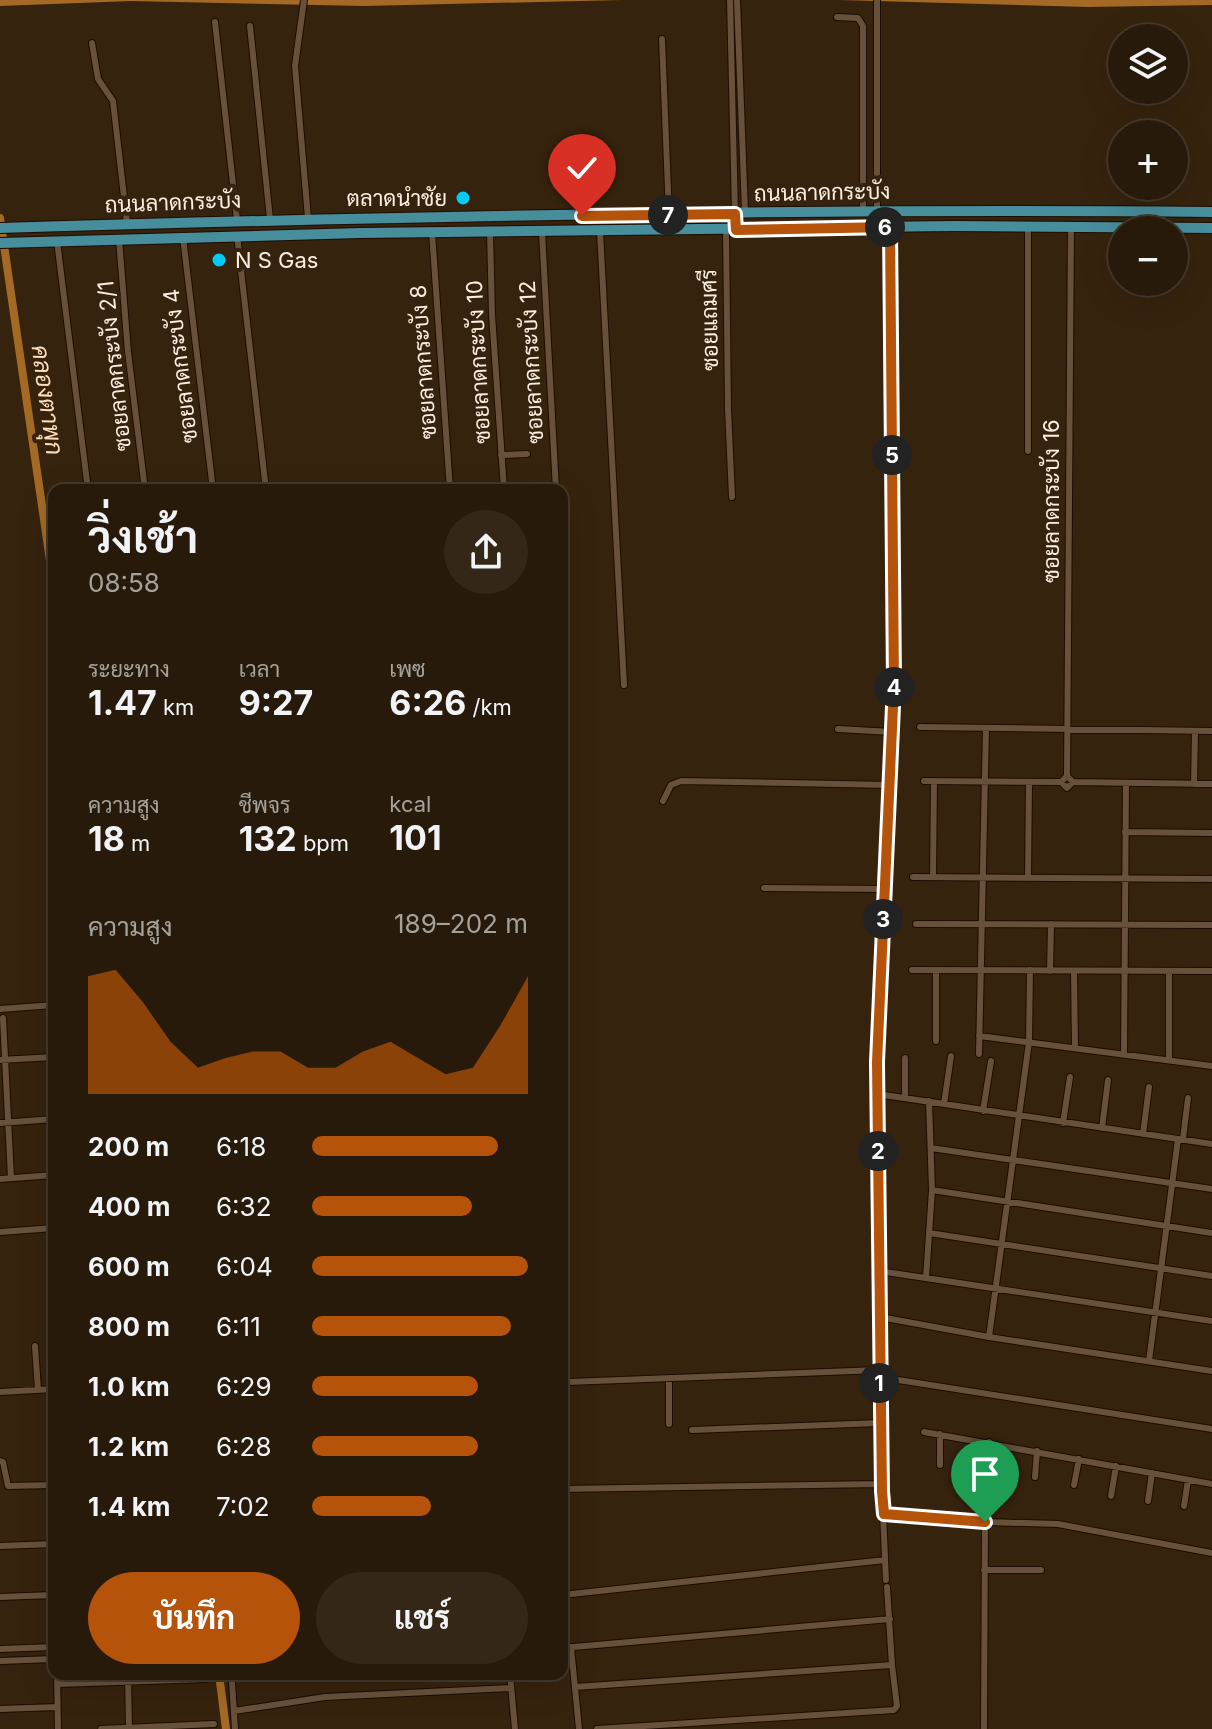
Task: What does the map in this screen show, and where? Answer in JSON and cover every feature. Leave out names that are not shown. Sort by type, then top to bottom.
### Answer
[{"type":"main road","name":"ถนนลาดกระบัง","points":[[0,228],[308,218],[877,211],[1212,212]]},
{"type":"main road","points":[[736,230],[740,214]]},
{"type":"main road","name":"ถนนลาดกระบัง","points":[[0,243],[432,232],[1028,226],[1212,228]]},
{"type":"street","points":[[304,0],[298,33],[296,87],[308,218]]},
{"type":"street","points":[[730,0],[734,52],[732,129],[740,214]]},
{"type":"street","points":[[733,25],[737,0]]},
{"type":"street","points":[[877,0],[877,211]]},
{"type":"street","points":[[837,17],[858,18],[863,26],[863,212]]},
{"type":"street","points":[[215,22],[237,220]]},
{"type":"street","points":[[250,26],[270,219]]},
{"type":"street","points":[[662,39],[669,215]]},
{"type":"street","points":[[92,43],[98,79],[113,101],[127,223]]},
{"type":"street","points":[[734,52],[742,129],[740,214]]},
{"type":"street","points":[[732,129],[742,129]]},
{"type":"street","points":[[1028,226],[1028,451]]},
{"type":"street","name":"ซอยลาดกระบัง 16","points":[[1067,776],[1071,226]]},
{"type":"street","points":[[597,1729],[894,1710],[897,1706],[886,1584],[879,1423],[877,1094],[894,684],[890,227]]},
{"type":"street","name":"ซอยแถมศรี","points":[[732,497],[728,409],[736,230]]},
{"type":"street","points":[[600,231],[624,685]]},
{"type":"street","name":"ซอยลาดกระบัง 8","points":[[432,232],[450,484]]},
{"type":"street","name":"ซอยลาดกระบัง 10","points":[[490,232],[492,315],[503,484]]},
{"type":"street","name":"ซอยลาดกระบัง 12","points":[[542,232],[556,484]]},
{"type":"street","points":[[237,235],[265,484]]},
{"type":"street","name":"ซอยลาดกระบัง 4","points":[[183,237],[212,484]]},
{"type":"street","name":"ซอยลาดกระบัง 2/1","points":[[119,239],[128,352],[144,484]]},
{"type":"street","points":[[51,241],[87,484]]},
{"type":"street","points":[[501,455],[527,454]]},
{"type":"street","points":[[920,727],[1212,731]]},
{"type":"street","points":[[979,1054],[986,728]]},
{"type":"street","points":[[838,729],[892,732]]},
{"type":"street","points":[[1194,784],[1195,731]]},
{"type":"street","points":[[924,781],[1061,782],[1067,776],[1073,782],[1212,784]]},
{"type":"street","points":[[663,801],[671,785],[681,781],[890,785]]},
{"type":"street","points":[[933,877],[934,781]]},
{"type":"street","points":[[1028,878],[1029,782]]},
{"type":"street","points":[[1061,782],[1067,788],[1073,782]]},
{"type":"street","points":[[1124,1053],[1126,783]]},
{"type":"street","points":[[1125,832],[1212,833]]},
{"type":"street","points":[[913,877],[1212,879]]},
{"type":"street","points":[[764,888],[885,889]]},
{"type":"street","points":[[916,924],[1212,925]]},
{"type":"street","points":[[1050,971],[1051,924]]},
{"type":"street","points":[[912,970],[1212,971]]},
{"type":"street","points":[[936,970],[936,1041]]},
{"type":"street","points":[[989,1337],[1029,1042],[1030,970]]},
{"type":"street","points":[[1074,971],[1075,1047]]},
{"type":"street","points":[[1169,971],[1169,1059]]},
{"type":"street","points":[[0,1009],[48,1005]]},
{"type":"street","points":[[3,1018],[4,1122],[11,1178]]},
{"type":"street","points":[[979,1036],[1212,1066]]},
{"type":"street","points":[[944,1104],[951,1056]]},
{"type":"street","points":[[2,1060],[48,1057]]},
{"type":"street","points":[[905,1058],[905,1098]]},
{"type":"street","points":[[983,1111],[991,1061]]},
{"type":"street","points":[[1063,1123],[1070,1077]]},
{"type":"street","points":[[1102,1128],[1108,1080]]},
{"type":"street","points":[[1143,1134],[1149,1087]]},
{"type":"street","points":[[877,1094],[1212,1144]]},
{"type":"street","points":[[1149,1361],[1172,1183],[1188,1098]]},
{"type":"street","points":[[926,1278],[932,1190],[929,1101]]},
{"type":"street","points":[[4,1122],[48,1119]]},
{"type":"street","points":[[931,1148],[1212,1189]]},
{"type":"street","points":[[0,1179],[48,1175]]},
{"type":"street","points":[[932,1190],[1212,1233]]},
{"type":"street","points":[[0,1232],[48,1228]]},
{"type":"street","points":[[929,1233],[1212,1276]]},
{"type":"street","points":[[879,1271],[1212,1321]]},
{"type":"street","points":[[880,1317],[1212,1371]]},
{"type":"street","points":[[35,1346],[38,1390]]},
{"type":"street","points":[[568,1382],[879,1373],[1212,1429]]},
{"type":"street","points":[[669,1378],[669,1424]]},
{"type":"street","points":[[0,1392],[48,1389]]},
{"type":"street","points":[[692,1430],[879,1423]]},
{"type":"street","points":[[924,1432],[1212,1484]]},
{"type":"street","points":[[940,1434],[940,1465]]},
{"type":"street","points":[[984,1729],[985,1522],[981,1512],[982,1462],[989,1442]]},
{"type":"street","points":[[1035,1477],[1037,1451]]},
{"type":"street","points":[[1074,1485],[1079,1459]]},
{"type":"street","points":[[0,1461],[3,1462],[8,1486],[48,1485]]},
{"type":"street","points":[[1111,1496],[1116,1466]]},
{"type":"street","points":[[1148,1501],[1152,1473]]},
{"type":"street","points":[[1184,1506],[1188,1480]]},
{"type":"street","points":[[568,1489],[881,1484]]},
{"type":"street","points":[[884,1514],[1058,1524],[1212,1553]]},
{"type":"street","points":[[0,1546],[48,1544]]},
{"type":"street","points":[[568,1594],[885,1560]]},
{"type":"street","points":[[984,1570],[1041,1570]]},
{"type":"street","points":[[0,1597],[48,1595]]},
{"type":"street","points":[[568,1647],[890,1619]]},
{"type":"street","points":[[0,1649],[48,1647]]},
{"type":"street","points":[[571,1647],[579,1729]]},
{"type":"street","points":[[0,1661],[48,1659]]},
{"type":"street","points":[[575,1687],[892,1665]]},
{"type":"street","points":[[57,1680],[58,1729]]},
{"type":"street","points":[[57,1684],[104,1680]]},
{"type":"street","points":[[128,1680],[129,1729]]},
{"type":"street","points":[[232,1680],[235,1729]]},
{"type":"street","points":[[510,1680],[515,1729]]},
{"type":"street","points":[[234,1711],[325,1697],[511,1688]]},
{"type":"street","points":[[0,1709],[57,1707]]},
{"type":"street","points":[[101,1729],[214,1724]]},
{"type":"shaded area","points":[[0,0],[622,0],[365,6],[131,1],[0,6]]},
{"type":"shaded area","points":[[840,0],[1212,0],[1212,5],[1088,7]]},
{"type":"waterway","name":"คลองตาพุก","points":[[0,218],[48,547]]},
{"type":"waterway","name":"คลองตาพุก","points":[[220,1680],[226,1729]]},
{"type":"place","name":"ตลาดนำชัย","points":[[463,198]]},
{"type":"place","name":"N S Gas","points":[[219,260]]},
{"type":"route","points":[[582,216],[735,214],[736,230],[890,227],[894,684],[877,1062],[882,1491],[884,1514],[985,1522]]}]
